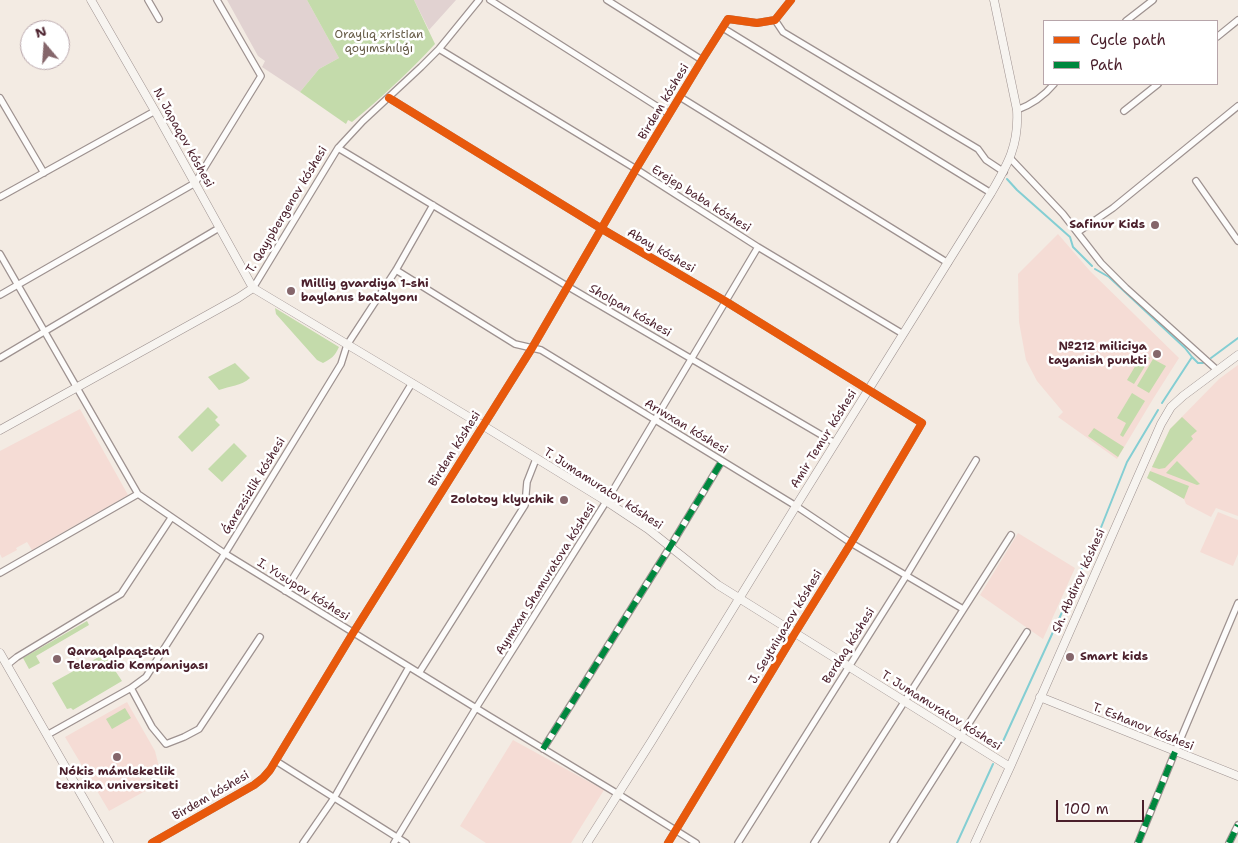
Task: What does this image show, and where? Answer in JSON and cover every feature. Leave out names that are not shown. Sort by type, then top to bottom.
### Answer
[{"type":"street","name":"N. Japaqov kóshesi","points":[[91,0],[253,288]]},
{"type":"street","points":[[148,0],[159,19]]},
{"type":"street","points":[[0,295],[195,183],[261,76],[217,0]]},
{"type":"street","name":"T. Qayıpbergenov kóshesi","points":[[0,430],[253,288],[338,148],[363,121],[439,49],[479,0]]},
{"type":"street","points":[[490,0],[669,114]]},
{"type":"street","points":[[607,0],[702,60]]},
{"type":"street","points":[[791,0],[776,20],[783,32],[978,149],[986,160],[1004,172]]},
{"type":"street","name":"Amir Temur kóshesi","points":[[587,843],[1004,172],[1015,143],[1018,122],[994,0]]},
{"type":"street","points":[[1127,20],[1153,0]]},
{"type":"street","name":"Birdem kóshesi","points":[[152,843],[254,785],[263,778],[276,762],[353,633],[532,348],[636,169],[728,19],[757,23],[776,20]]},
{"type":"street","points":[[1218,36],[1238,20]]},
{"type":"street","points":[[723,28],[991,193]]},
{"type":"street","name":"Erejep baba kóshesi","points":[[439,49],[636,169],[758,247],[903,334]]},
{"type":"street","points":[[1017,110],[1033,103],[1053,85]]},
{"type":"street","points":[[1124,111],[1157,85]]},
{"type":"street","points":[[680,97],[948,263]]},
{"type":"street","points":[[0,98],[44,173]]},
{"type":"street","name":"Abay kóshesi","points":[[389,98],[602,229],[725,301],[922,423]]},
{"type":"street","points":[[1078,232],[1113,208],[1238,106]]},
{"type":"street","points":[[0,197],[155,111]]},
{"type":"street","name":"Sholpan kóshesi","points":[[338,148],[835,444]]},
{"type":"street","points":[[1010,158],[1078,232],[1101,263],[1217,370]]},
{"type":"street","points":[[1196,181],[1238,241]]},
{"type":"street","name":"Ǵarezsizlik kóshesi","points":[[47,735],[146,677],[341,364],[347,345],[396,270],[433,205]]},
{"type":"street","points":[[0,358],[220,228]]},
{"type":"street","name":"Ayımxan Shamuratova kóshesi","points":[[396,840],[476,708],[606,501],[758,247]]},
{"type":"street","name":"I. Yusupov kóshesi","points":[[0,254],[138,494],[224,553],[696,843]]},
{"type":"street","name":"Arıwxan kóshesi","points":[[396,270],[515,344],[541,350],[796,506],[851,543],[963,609]]},
{"type":"street","name":"T. Jumamuratov kóshesi","points":[[253,288],[606,501],[648,529],[718,585],[1010,767]]},
{"type":"street","name":"Sh. Abdirov kóshesi","points":[[975,843],[1161,424],[1171,408],[1183,396],[1238,355]]},
{"type":"street","points":[[286,591],[412,383]]},
{"type":"street","name":"J. Seytniyazov kóshesi","points":[[668,843],[922,423]]},
{"type":"street","points":[[419,673],[525,505],[527,482],[536,459]]},
{"type":"street","name":"Berdaq kóshesi","points":[[738,843],[906,576],[976,460]]},
{"type":"street","points":[[543,749],[722,461]]},
{"type":"street","points":[[0,573],[138,494]]},
{"type":"street","points":[[7,665],[17,657],[121,594],[171,518]]},
{"type":"street","points":[[814,843],[1011,535]]},
{"type":"street","points":[[1138,843],[1238,603]]},
{"type":"street","points":[[893,843],[1027,632]]},
{"type":"street","points":[[130,688],[152,727],[166,744],[184,737],[199,729],[260,637]]},
{"type":"street","points":[[0,653],[109,843]]},
{"type":"street","points":[[303,843],[334,798],[409,667]]},
{"type":"street","name":"T. Eshanov kóshesi","points":[[1040,698],[1238,776]]},
{"type":"street","points":[[276,762],[396,840],[406,843]]},
{"type":"street","points":[[1229,843],[1238,825]]},
{"type":"shaded area","points":[[227,0],[307,0],[339,58],[319,69],[300,92],[262,67],[265,61],[258,56]]},
{"type":"shaded area","points":[[414,0],[456,0],[429,30]]},
{"type":"shaded area","points":[[1058,234],[1090,271],[1179,358],[1117,459],[1058,417],[1063,412],[1037,381],[1026,360],[1019,322],[1018,274]]},
{"type":"shaded area","points":[[1238,365],[1238,516],[1216,508],[1211,517],[1186,504],[1184,499],[1147,478],[1170,429],[1219,379]]},
{"type":"shaded area","points":[[80,409],[128,495],[32,550],[27,542],[2,558],[0,554],[0,451]]},
{"type":"shaded area","points":[[1218,512],[1238,520],[1238,554],[1233,566],[1200,552]]},
{"type":"shaded area","points":[[1018,533],[1075,568],[1043,639],[980,595]]},
{"type":"shaded area","name":"Nókis mámleketlik texnika universiteti","points":[[127,702],[155,751],[159,767],[140,777],[147,790],[109,811],[65,737]]},
{"type":"shaded area","points":[[513,740],[604,790],[571,843],[486,843],[460,826]]},
{"type":"green space","name":"Oraylıq xristian qoyımshılıǵı","points":[[307,0],[414,0],[435,44],[384,94],[352,122],[348,120],[346,124],[300,92],[319,69],[339,58]]},
{"type":"green space","points":[[275,308],[339,347],[331,359],[323,363],[317,360],[276,314]]},
{"type":"green space","points":[[1143,353],[1150,358],[1134,384],[1127,380]]},
{"type":"green space","points":[[1153,359],[1166,366],[1149,393],[1137,386]]},
{"type":"green space","points":[[235,363],[250,378],[247,381],[219,390],[208,377]]},
{"type":"green space","points":[[1132,393],[1145,401],[1123,437],[1120,435],[1126,423],[1117,418]]},
{"type":"green space","points":[[208,407],[218,417],[215,420],[220,425],[192,452],[178,437]]},
{"type":"green space","points":[[1182,417],[1197,431],[1191,436],[1193,439],[1165,468],[1152,467],[1170,429]]},
{"type":"green space","points":[[1094,428],[1124,447],[1118,457],[1088,436]]},
{"type":"green space","points":[[234,443],[247,456],[222,482],[208,469]]},
{"type":"green space","points":[[1177,461],[1200,484],[1197,485],[1166,473]]},
{"type":"green space","points":[[1150,471],[1189,486],[1184,499],[1147,478]]},
{"type":"green space","points":[[87,621],[89,625],[36,656],[40,663],[29,669],[23,658]]},
{"type":"green space","points":[[104,654],[122,681],[73,710],[71,708],[67,709],[52,683]]},
{"type":"green space","points":[[125,708],[131,718],[112,729],[106,719]]},
{"type":"waterway","points":[[1007,179],[1070,237],[1073,247],[1092,266]]},
{"type":"waterway","points":[[1095,269],[1109,277],[1185,348],[1192,357]]},
{"type":"waterway","points":[[1211,358],[1238,338]]},
{"type":"waterway","points":[[1162,403],[1192,357],[1198,363],[1203,363]]},
{"type":"waterway","points":[[1100,530],[1127,462],[1158,410]]},
{"type":"waterway","points":[[999,750],[1096,538]]},
{"type":"waterway","points":[[957,843],[993,764]]},
{"type":"marked path","points":[[543,749],[722,461]]},
{"type":"marked path","points":[[1138,843],[1175,752]]},
{"type":"marked path","points":[[1229,843],[1238,825]]},
{"type":"cycle path","points":[[152,843],[254,785],[270,770],[353,633],[532,348],[636,169],[728,19],[757,23],[775,20],[791,0]]},
{"type":"cycle path","points":[[389,98],[602,229],[725,301],[922,423],[668,843]]},
{"type":"place","name":"Safinur Kids","points":[[1155,225]]},
{"type":"place","name":"Milliy gvardiya 1-shi baylanıs batalyonı","points":[[291,291]]},
{"type":"place","name":"№212 miliciya tayanish punkti","points":[[1157,354]]},
{"type":"place","name":"Zolotoy klyuchik","points":[[564,500]]},
{"type":"place","name":"Smart kids","points":[[1070,657]]},
{"type":"place","name":"Qaraqalpaqstan Teleradio Kompaniyası","points":[[57,659]]},
{"type":"place","name":"Nókis mámleketlik texnika universiteti","points":[[117,757]]}]
